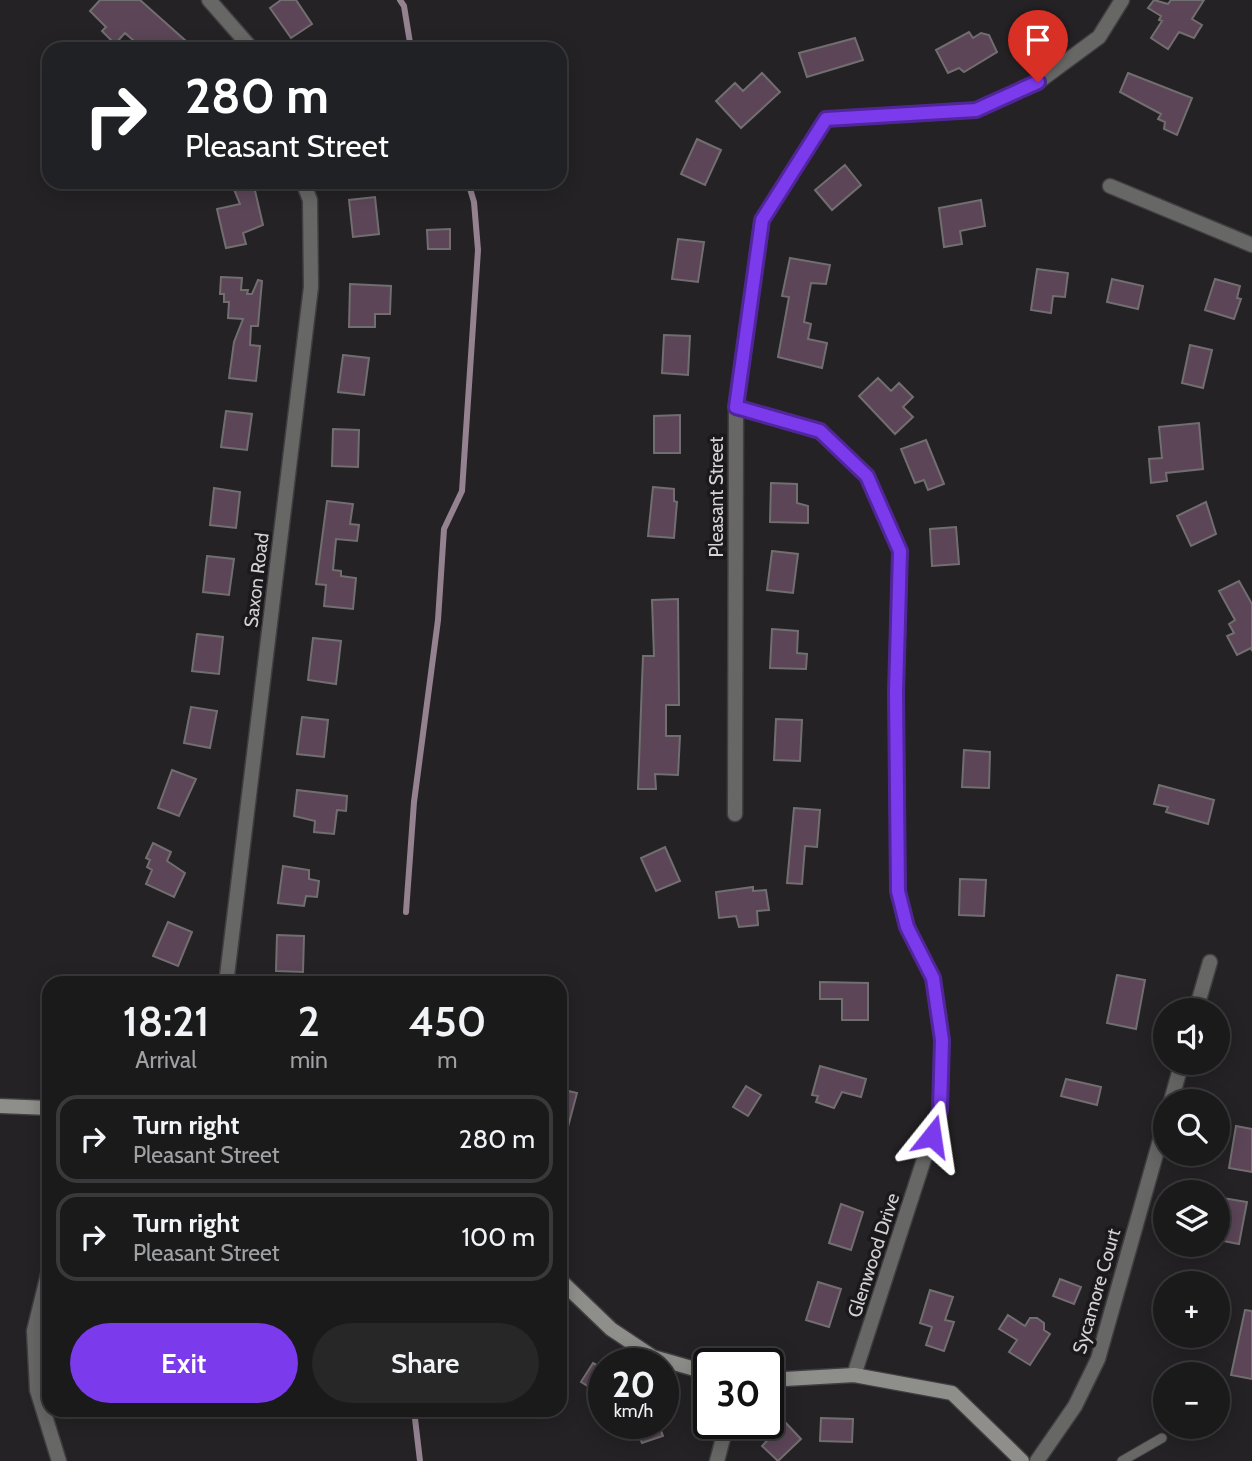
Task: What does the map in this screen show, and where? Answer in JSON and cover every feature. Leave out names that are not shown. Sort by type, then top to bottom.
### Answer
[{"type":"street","points":[[209,0],[245,42]]},
{"type":"street","name":"Pleasant Street","points":[[735,814],[736,407],[762,220],[826,119],[976,110],[1038,82],[1100,37],[1122,0]]},
{"type":"street","points":[[1110,186],[1252,245]]},
{"type":"street","name":"Saxon Road","points":[[227,976],[311,287],[310,200],[306,189]]},
{"type":"street","name":"Glenwood Drive","points":[[736,407],[820,431],[867,476],[900,551],[896,692],[898,891],[907,927],[933,978],[942,1040],[940,1110],[854,1376]]},
{"type":"street","points":[[1200,998],[1210,962]]},
{"type":"street","points":[[0,1106],[42,1108]]},
{"type":"street","name":"Sycamore Court","points":[[1037,1461],[1075,1406],[1098,1359],[1153,1165]]},
{"type":"street","points":[[567,1287],[611,1329],[653,1357],[693,1368]]},
{"type":"street","points":[[42,1298],[34,1331],[37,1390],[42,1406]]},
{"type":"street","points":[[784,1379],[854,1376],[952,1393],[1022,1461]]},
{"type":"street","points":[[45,1417],[59,1461]]},
{"type":"street","points":[[717,1461],[723,1439]]},
{"type":"lane","points":[[1122,1461],[1160,1439]]},
{"type":"building","points":[[100,0],[140,0],[187,42],[135,42],[125,33],[117,42],[113,42],[102,31],[106,27],[90,11]]},
{"type":"building","points":[[281,0],[296,0],[312,24],[291,38],[270,8]]},
{"type":"building","points":[[1154,0],[1168,4],[1171,0],[1204,0],[1192,19],[1202,25],[1194,38],[1179,32],[1168,49],[1151,38],[1162,21],[1159,20],[1161,16],[1148,8]]},
{"type":"building","points":[[969,32],[973,38],[981,33],[989,35],[997,52],[964,72],[959,68],[948,73],[936,50]]},
{"type":"building","points":[[855,38],[863,60],[807,77],[799,53]]},
{"type":"building","points":[[762,73],[780,92],[741,128],[716,101],[735,83],[743,91]]},
{"type":"building","points":[[1128,73],[1192,98],[1177,135],[1164,129],[1165,122],[1158,119],[1161,114],[1120,92]]},
{"type":"building","points":[[697,139],[721,150],[705,185],[681,174]]},
{"type":"building","points":[[845,165],[861,185],[832,210],[815,190]]},
{"type":"building","points":[[234,189],[255,189],[263,225],[243,233],[246,244],[226,248],[217,209],[240,204]]},
{"type":"building","points":[[375,197],[379,234],[353,237],[349,200]]},
{"type":"building","points":[[981,200],[985,226],[960,231],[962,244],[944,247],[939,208]]},
{"type":"building","points":[[450,229],[450,249],[428,249],[427,230]]},
{"type":"building","points":[[678,239],[704,242],[698,282],[672,279]]},
{"type":"building","points":[[790,258],[830,265],[826,284],[811,283],[804,322],[811,324],[808,339],[827,343],[822,368],[778,357],[789,297],[782,296]]},
{"type":"building","points":[[1037,269],[1068,273],[1065,297],[1053,296],[1051,313],[1031,310]]},
{"type":"building","points":[[221,277],[242,278],[241,290],[248,290],[247,294],[252,294],[258,280],[262,281],[258,326],[251,326],[250,345],[260,346],[256,381],[229,378],[234,342],[243,319],[228,318],[229,302],[224,302],[224,294],[220,294]]},
{"type":"building","points":[[1112,279],[1143,286],[1138,309],[1107,302]]},
{"type":"building","points":[[1215,279],[1240,286],[1237,298],[1241,299],[1234,319],[1205,310]]},
{"type":"building","points":[[350,284],[391,286],[390,314],[375,314],[375,327],[349,327]]},
{"type":"building","points":[[664,335],[690,336],[688,375],[662,373]]},
{"type":"building","points":[[1190,345],[1212,350],[1203,388],[1182,383]]},
{"type":"building","points":[[343,355],[369,358],[364,395],[338,392]]},
{"type":"building","points":[[878,378],[891,391],[899,383],[913,397],[903,407],[913,417],[895,434],[859,396]]},
{"type":"building","points":[[226,411],[252,414],[247,450],[221,447]]},
{"type":"building","points":[[680,415],[680,453],[654,453],[654,416]]},
{"type":"building","points":[[1199,423],[1203,469],[1166,473],[1167,481],[1151,483],[1149,459],[1162,458],[1159,427]]},
{"type":"building","points":[[333,429],[359,430],[358,467],[332,466]]},
{"type":"building","points":[[926,440],[944,484],[928,490],[924,480],[915,483],[901,449]]},
{"type":"building","points":[[771,483],[797,484],[797,503],[808,506],[808,523],[770,522]]},
{"type":"building","points":[[653,487],[674,489],[674,501],[677,502],[674,538],[648,536]]},
{"type":"building","points":[[214,488],[240,492],[236,528],[210,525]]},
{"type":"building","points":[[327,501],[353,504],[350,524],[359,525],[357,541],[336,539],[333,570],[341,571],[341,576],[356,578],[353,609],[324,606],[326,585],[316,584]]},
{"type":"building","points":[[1206,502],[1216,534],[1191,546],[1177,516]]},
{"type":"building","points":[[956,527],[959,564],[932,566],[930,529]]},
{"type":"building","points":[[772,551],[798,554],[793,593],[767,590]]},
{"type":"building","points":[[207,556],[234,559],[229,595],[203,592]]},
{"type":"building","points":[[1239,581],[1252,604],[1252,651],[1251,648],[1237,655],[1227,636],[1234,633],[1229,624],[1235,620],[1219,591]]},
{"type":"building","points":[[678,599],[679,705],[666,705],[666,736],[680,736],[678,775],[655,774],[656,789],[638,789],[643,656],[654,656],[652,600]]},
{"type":"building","points":[[772,629],[798,631],[797,653],[807,654],[806,669],[770,668]]},
{"type":"building","points":[[197,634],[223,637],[219,674],[192,671]]},
{"type":"building","points":[[313,638],[341,641],[336,684],[308,680]]},
{"type":"building","points":[[191,707],[217,711],[210,748],[184,743]]},
{"type":"building","points":[[302,717],[328,720],[324,757],[297,754]]},
{"type":"building","points":[[776,719],[802,720],[800,761],[774,760]]},
{"type":"building","points":[[964,750],[990,752],[989,788],[962,787]]},
{"type":"building","points":[[172,770],[196,779],[179,816],[158,808]]},
{"type":"building","points":[[1159,785],[1214,800],[1208,824],[1166,812],[1168,807],[1154,804]]},
{"type":"building","points":[[297,790],[347,796],[346,811],[337,810],[334,834],[314,832],[315,821],[294,816]]},
{"type":"building","points":[[794,808],[820,810],[817,847],[805,846],[802,884],[787,883]]},
{"type":"building","points":[[153,843],[171,852],[167,861],[185,873],[174,897],[146,884],[152,870],[147,867],[150,860],[146,858]]},
{"type":"building","points":[[665,847],[680,881],[656,891],[641,858]]},
{"type":"building","points":[[283,866],[309,870],[309,879],[319,881],[317,897],[306,896],[304,906],[278,903]]},
{"type":"building","points":[[960,879],[986,880],[984,916],[959,915]]},
{"type":"building","points":[[753,887],[753,891],[766,890],[769,910],[757,911],[758,925],[739,927],[736,916],[719,918],[716,892]]},
{"type":"building","points":[[168,922],[192,932],[178,966],[153,956]]},
{"type":"building","points":[[277,935],[304,936],[303,972],[276,971]]},
{"type":"building","points":[[1117,975],[1145,980],[1136,1029],[1107,1023]]},
{"type":"building","points":[[820,982],[868,983],[868,1020],[842,1020],[842,999],[820,999]]},
{"type":"building","points":[[820,1066],[866,1079],[861,1097],[842,1092],[834,1108],[816,1102],[818,1096],[812,1095]]},
{"type":"building","points":[[1066,1079],[1101,1087],[1097,1105],[1061,1096]]},
{"type":"building","points":[[746,1086],[761,1095],[748,1116],[733,1107]]},
{"type":"building","points":[[567,1091],[577,1093],[567,1130]]},
{"type":"building","points":[[1236,1126],[1252,1129],[1252,1172],[1229,1168]]},
{"type":"building","points":[[1230,1199],[1247,1202],[1239,1244],[1230,1242]]},
{"type":"building","points":[[841,1204],[863,1212],[851,1250],[829,1243]]},
{"type":"building","points":[[1060,1279],[1081,1287],[1074,1304],[1053,1296]]},
{"type":"building","points":[[818,1282],[841,1289],[829,1327],[806,1320]]},
{"type":"building","points":[[930,1290],[953,1297],[945,1320],[954,1322],[944,1351],[926,1345],[932,1327],[920,1323]]},
{"type":"building","points":[[1245,1310],[1252,1311],[1252,1379],[1231,1375]]},
{"type":"building","points":[[1008,1315],[1025,1326],[1030,1318],[1037,1318],[1044,1323],[1044,1330],[1050,1334],[1030,1365],[1009,1352],[1017,1340],[999,1329]]},
{"type":"building","points":[[588,1371],[588,1386],[581,1382]]},
{"type":"building","points":[[821,1418],[853,1419],[852,1442],[820,1441]]},
{"type":"building","points":[[784,1423],[801,1439],[778,1461],[762,1446],[769,1439],[784,1439]]},
{"type":"waterway","points":[[400,0],[404,6],[410,42]]},
{"type":"waterway","points":[[406,912],[414,802],[438,620],[444,529],[462,491],[478,250],[474,202],[470,189]]},
{"type":"waterway","points":[[415,1417],[420,1461]]},
{"type":"route","points":[[932,1136],[940,1110],[942,1040],[933,978],[907,927],[898,891],[896,692],[900,551],[867,476],[820,431],[736,407],[762,220],[826,119],[976,110],[1038,82]]}]
